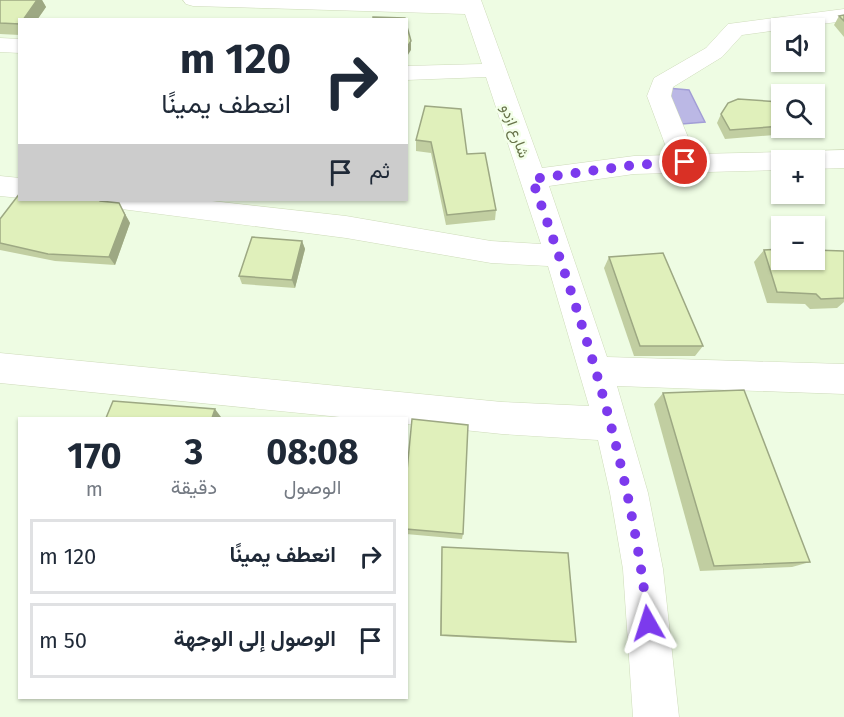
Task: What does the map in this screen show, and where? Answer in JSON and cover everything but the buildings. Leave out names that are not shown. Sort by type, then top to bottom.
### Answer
[{"type":"street","points":[[193,0],[472,4]]},
{"type":"street","name":"شارع ازدو","points":[[472,4],[493,70],[559,254],[612,424],[629,493],[643,569],[656,717]]},
{"type":"street","points":[[685,162],[659,96],[662,84],[718,50],[724,45],[730,32],[736,29],[844,15]]},
{"type":"street","points":[[0,45],[18,46]]},
{"type":"street","points":[[408,73],[493,70]]},
{"type":"street","points":[[825,160],[844,159]]},
{"type":"street","points":[[532,179],[634,165],[771,161]]},
{"type":"street","points":[[0,186],[18,188]]},
{"type":"street","points":[[124,201],[377,231],[530,257],[559,254]]},
{"type":"street","points":[[0,368],[502,418],[612,424]]},
{"type":"street","points":[[597,371],[844,379]]},
{"type":"water","points":[[667,88],[689,90],[705,122],[682,124]]},
{"type":"route","points":[[648,623],[643,569],[629,493],[612,424],[559,254],[532,179],[634,165],[685,162]]}]
